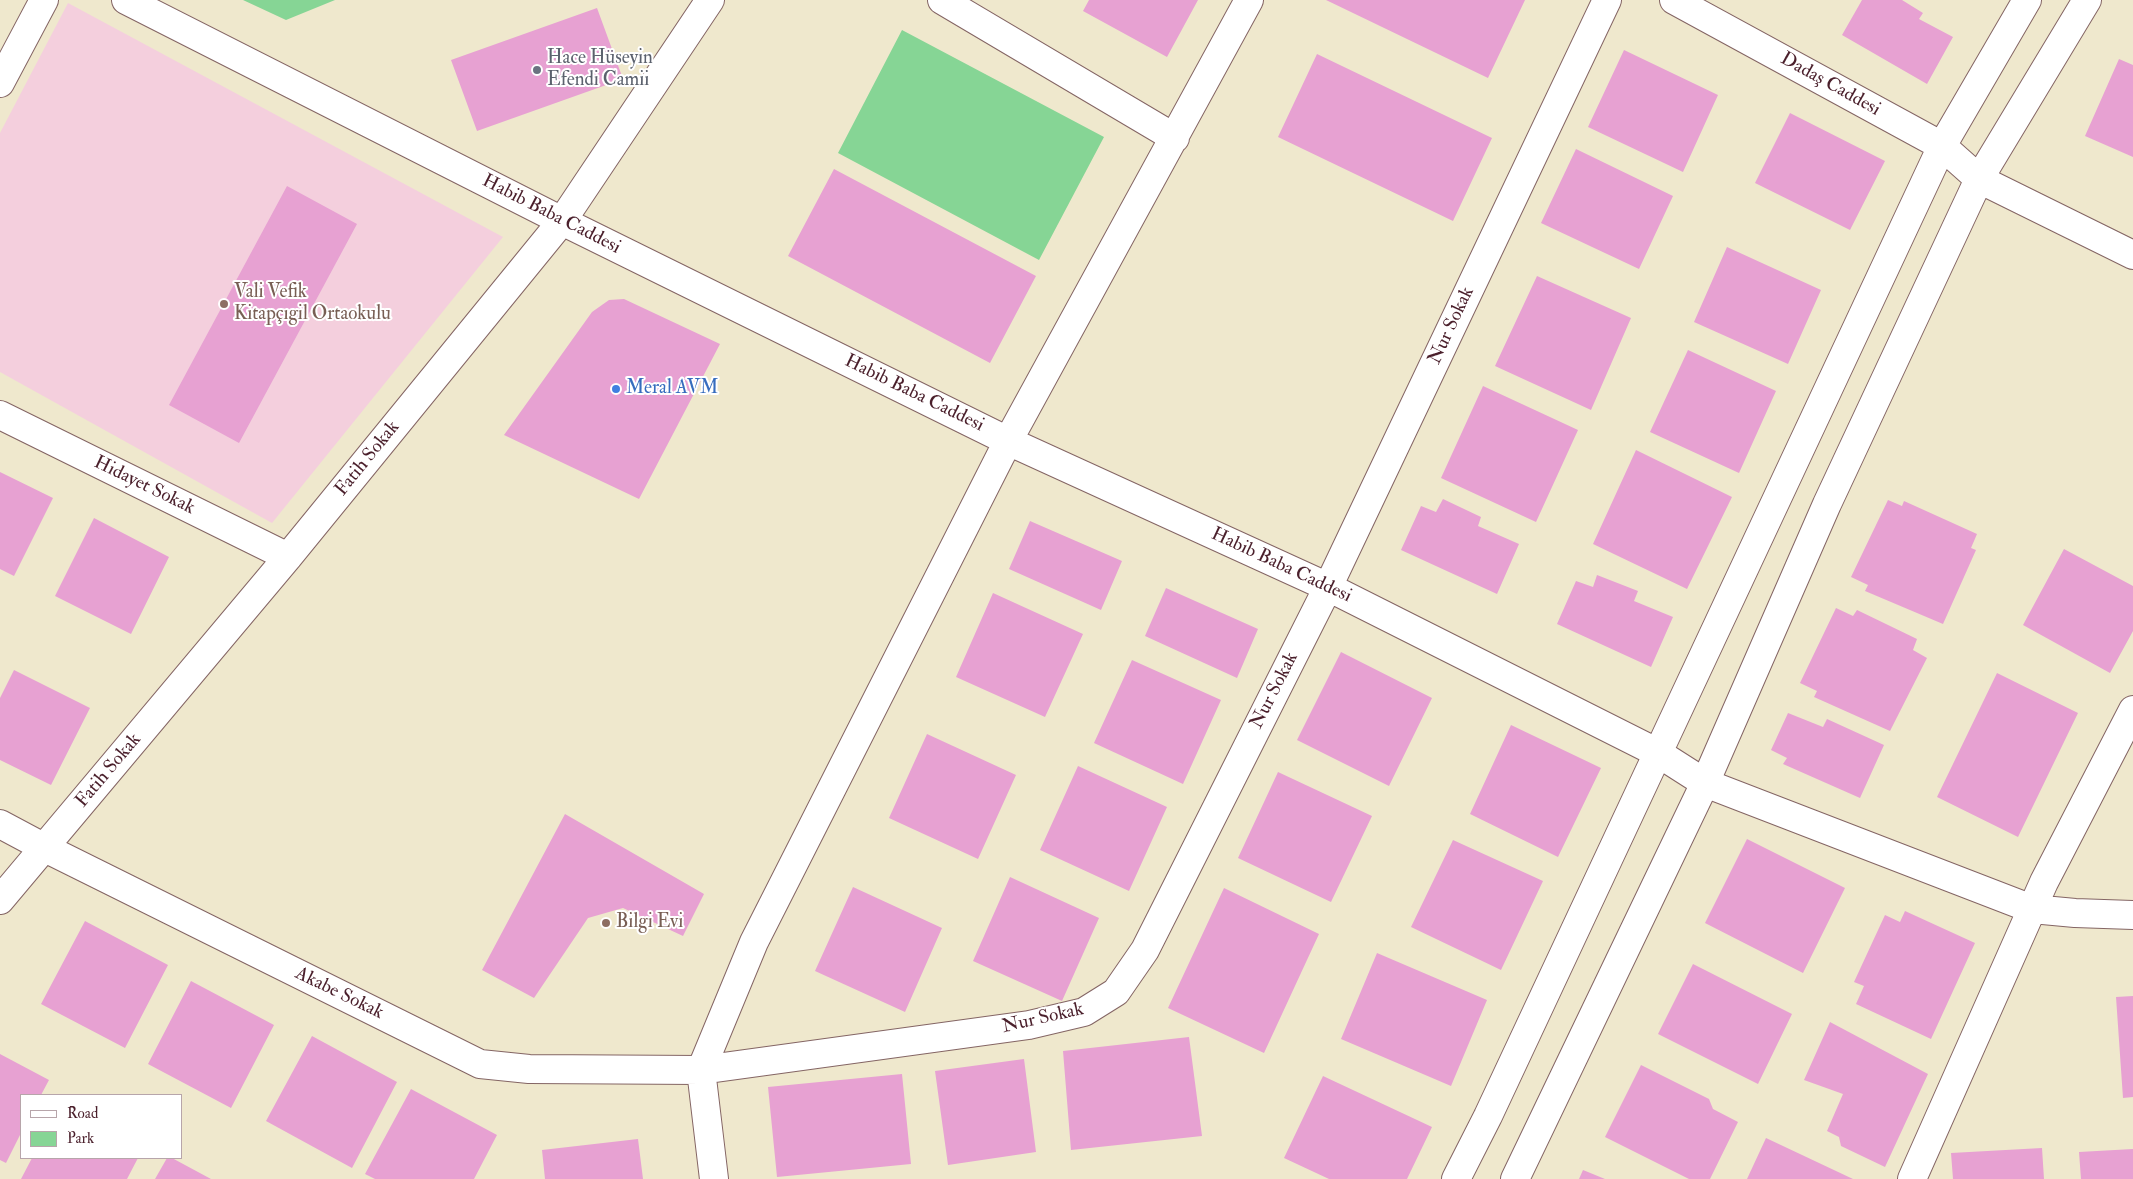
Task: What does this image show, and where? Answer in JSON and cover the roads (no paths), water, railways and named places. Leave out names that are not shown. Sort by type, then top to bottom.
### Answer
[{"type":"street","points":[[0,83],[44,0]]},
{"type":"street","name":"Habib Baba Caddesi","points":[[126,0],[562,221],[1008,441],[1328,587],[1658,753],[1705,783],[2032,909],[2133,915]]},
{"type":"street","name":"Fatih Sokak","points":[[0,900],[288,557],[562,221],[710,0]]},
{"type":"street","points":[[942,0],[1175,138]]},
{"type":"street","points":[[714,1179],[701,1070],[754,942],[1008,441],[1249,0]]},
{"type":"street","name":"Nur Sokak","points":[[701,1070],[1029,1026],[1084,1012],[1116,992],[1145,950],[1328,587],[1607,0]]},
{"type":"street","name":"Dadaş Caddesi","points":[[1674,0],[1942,146],[1979,179],[2133,255]]},
{"type":"street","points":[[1456,1179],[1488,1116],[1942,146],[2027,0]]},
{"type":"street","points":[[1515,1179],[1705,783],[1827,504],[1979,179],[2087,0]]},
{"type":"street","name":"Hidayet Sokak","points":[[0,415],[288,557]]},
{"type":"street","points":[[1912,1179],[2044,882],[2133,710]]},
{"type":"street","name":"Akabe Sokak","points":[[0,824],[480,1064],[529,1069],[701,1070]]},
{"type":"place","name":"Hace Hüseyin Efendi Camii","points":[[537,70]]},
{"type":"place","name":"Vali Vefik Kitapçıgil Ortaokulu","points":[[224,304]]},
{"type":"place","name":"Meral AVM","points":[[616,389]]},
{"type":"place","name":"Bilgi Evi","points":[[606,923]]}]
